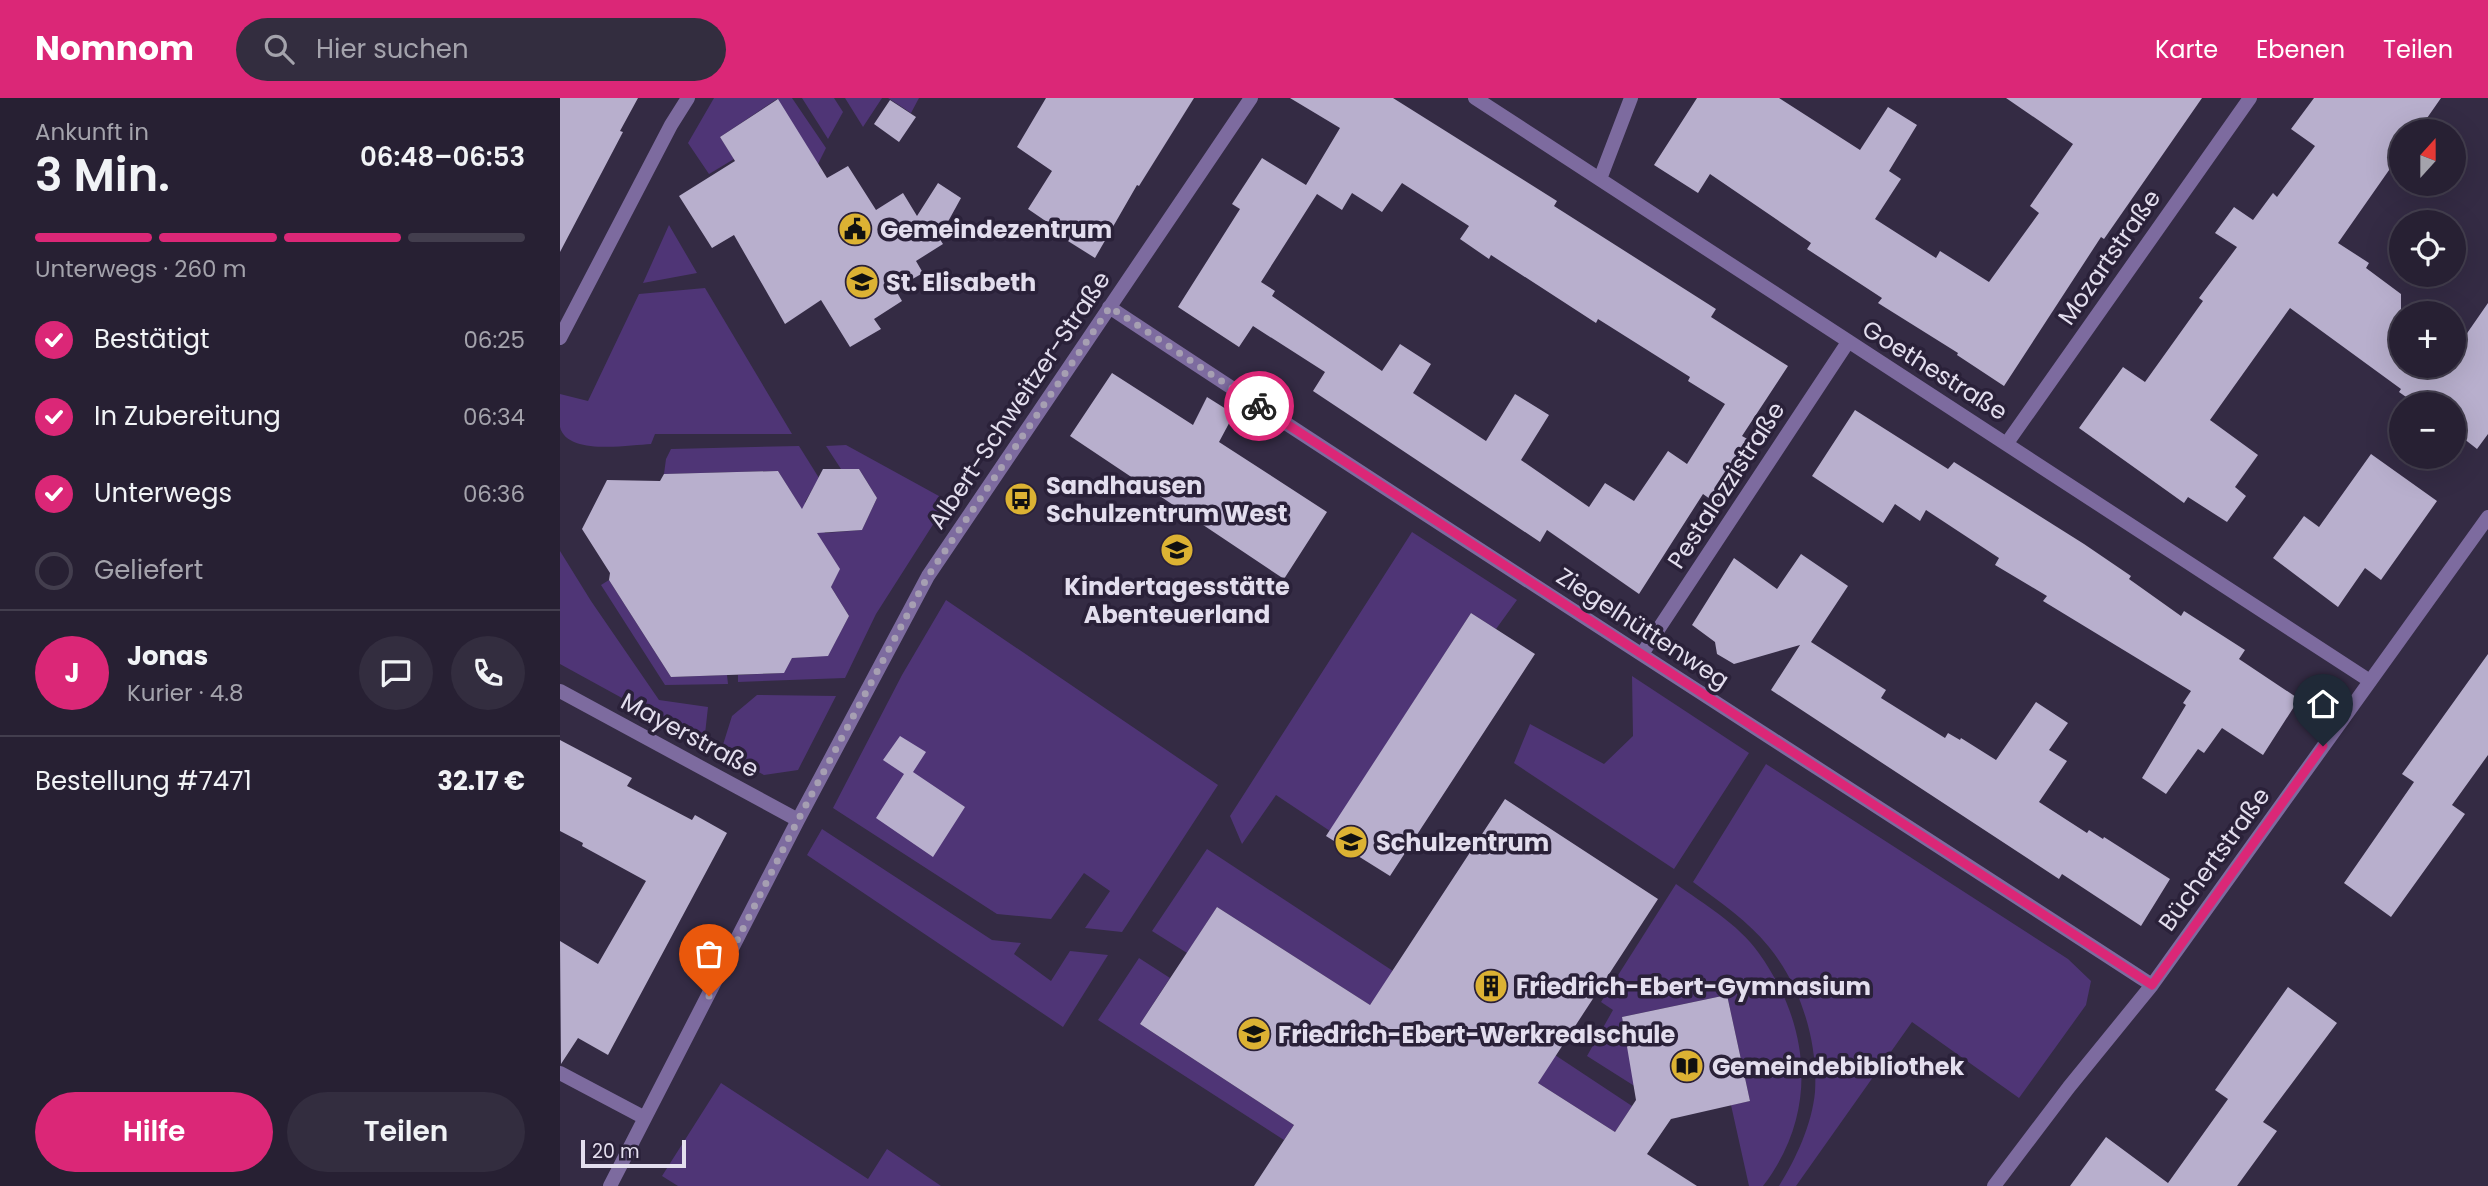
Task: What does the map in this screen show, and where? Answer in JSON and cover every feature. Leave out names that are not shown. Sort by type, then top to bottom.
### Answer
[{"type":"street","points":[[560,338],[671,125],[688,98]]},
{"type":"street","name":"Albert-Schweitzer-Straße","points":[[610,1186],[798,820],[928,576],[1251,98]]},
{"type":"street","name":"Goethestraße","points":[[1475,98],[2370,681]]},
{"type":"street","points":[[1601,179],[1631,98]]},
{"type":"street","name":"Mozartstraße","points":[[2007,443],[2250,98]]},
{"type":"street","name":"Ziegelhüttenweg","points":[[1110,307],[1411,507],[2152,985]]},
{"type":"street","name":"Pestalozzistraße","points":[[1642,654],[1848,342]]},
{"type":"street","name":"Büchertstraße","points":[[1994,1186],[2069,1087],[2152,985],[2488,517]]},
{"type":"street","name":"Mayerstraße","points":[[560,691],[798,820]]},
{"type":"street","points":[[560,1073],[645,1118]]},
{"type":"shaded area","points":[[714,98],[792,98],[826,148],[818,164],[777,99],[720,137],[734,159],[709,174],[688,143]]},
{"type":"shaded area","points":[[802,98],[834,98],[843,112],[828,139]]},
{"type":"shaded area","points":[[845,98],[882,98],[863,127]]},
{"type":"shaded area","points":[[888,98],[919,98],[911,113]]},
{"type":"shaded area","points":[[669,225],[697,273],[643,283]]},
{"type":"shaded area","points":[[705,288],[792,434],[655,434],[651,444],[614,447],[586,445],[565,436],[560,427],[560,394],[588,401],[639,294]]},
{"type":"shaded area","points":[[846,445],[948,501],[876,614],[845,678],[738,682],[738,675],[783,673],[792,658],[828,655],[849,616],[831,587],[839,569],[778,471],[664,474],[666,459],[671,449],[799,446],[819,478],[805,502],[825,533],[862,530],[877,498],[859,469],[841,469],[826,446]]},
{"type":"shaded area","points":[[1412,532],[1517,600],[1496,629],[1471,613],[1330,831],[1276,795],[1242,844],[1230,816]]},
{"type":"shaded area","points":[[560,551],[659,700],[708,707],[704,743],[560,664]]},
{"type":"shaded area","points":[[609,580],[671,677],[727,675],[728,684],[665,685],[601,585]]},
{"type":"shaded area","points":[[946,600],[1218,785],[1122,932],[1085,928],[1110,891],[1084,873],[1051,919],[997,914],[833,808],[902,675]]},
{"type":"shaded area","points":[[1632,676],[1749,753],[1674,869],[1514,763],[1530,724],[1604,764],[1633,736]]},
{"type":"shaded area","points":[[757,695],[836,696],[798,770],[764,775],[721,751],[732,716]]},
{"type":"shaded area","points":[[1766,764],[2068,959],[2091,981],[2086,1005],[2019,1098],[1912,1022],[1796,1186],[1779,1186],[1802,1141],[1815,1092],[1814,1054],[1805,1015],[1790,979],[1769,947],[1743,920],[1693,882]]},
{"type":"shaded area","points":[[822,829],[992,940],[1021,943],[1014,954],[1051,981],[1070,951],[1108,955],[1063,1027],[807,855]]},
{"type":"shaded area","points":[[1207,849],[1393,971],[1370,1005],[1217,907],[1187,953],[1152,931]]},
{"type":"shaded area","points":[[1676,884],[1731,923],[1758,952],[1776,980],[1798,1039],[1800,1099],[1793,1129],[1781,1158],[1763,1186],[1749,1186],[1731,1105],[1750,1101],[1727,995],[1622,1017],[1636,1087],[1587,1056],[1613,1010],[1601,1002]]},
{"type":"shaded area","points":[[1139,958],[1170,978],[1140,1024],[1294,1125],[1284,1140],[1098,1020]]},
{"type":"shaded area","points":[[1555,1055],[1632,1106],[1615,1132],[1538,1083]]},
{"type":"shaded area","points":[[721,1083],[868,1179],[887,1149],[941,1186],[678,1186],[662,1176]]},
{"type":"building","points":[[560,98],[638,98],[560,252]]},
{"type":"building","points":[[1046,98],[1194,98],[1139,186],[1137,185],[1095,258],[1044,226],[1047,222],[1028,209],[1052,171],[1017,147]]},
{"type":"building","points":[[1290,98],[1393,98],[1557,201],[1554,206],[1716,309],[1711,317],[1788,366],[1742,436],[1751,441],[1732,470],[1738,473],[1717,504],[1703,494],[1639,594],[1547,530],[1540,542],[1313,391],[1325,372],[1253,326],[1239,347],[1178,307],[1240,209],[1232,204],[1262,158],[1306,185],[1340,128]],"holes":[[[1402,183],[1469,226],[1460,239],[1489,259],[1491,255],[1596,323],[1598,319],[1690,377],[1688,381],[1725,404],[1687,464],[1668,451],[1634,501],[1605,483],[1589,507],[1521,460],[1549,415],[1515,394],[1486,441],[1413,393],[1431,364],[1400,344],[1382,371],[1272,296],[1275,291],[1261,282],[1317,194],[1342,210],[1352,193],[1382,212]]]},
{"type":"building","points":[[1697,98],[1779,98],[1860,150],[1888,107],[1917,125],[1889,171],[1901,179],[1875,219],[1936,258],[1940,251],[1989,282],[2039,213],[2030,206],[2073,144],[2006,98],[2202,98],[2104,239],[2101,237],[2004,386],[1957,355],[1958,353],[1878,303],[1882,298],[1807,249],[1811,243],[1710,174],[1698,193],[1654,165]]},
{"type":"building","points":[[2314,98],[2441,98],[2426,119],[2389,119],[2389,170],[2338,243],[2369,263],[2366,268],[2401,294],[2401,301],[2389,301],[2389,378],[2466,378],[2466,335],[2488,303],[2488,434],[2477,449],[2466,440],[2466,392],[2399,392],[2401,389],[2290,308],[2210,420],[2258,455],[2235,487],[2246,496],[2227,522],[2188,497],[2184,503],[2079,428],[2123,367],[2145,382],[2203,301],[2199,298],[2237,247],[2215,233],[2234,207],[2253,220],[2273,193],[2277,197],[2315,146],[2291,129]]},
{"type":"building","name":"Gemeindezentrum","points":[[778,99],[827,178],[848,166],[876,210],[903,193],[917,216],[938,183],[961,198],[939,238],[943,244],[916,261],[923,273],[895,289],[902,301],[874,319],[881,329],[850,347],[821,300],[785,324],[734,235],[712,248],[679,196],[735,161],[720,137]]},
{"type":"building","points":[[890,100],[916,117],[899,142],[874,124]]},
{"type":"building","points":[[1112,373],[1193,425],[1207,397],[1234,414],[1219,442],[1327,512],[1284,579],[1070,436]]},
{"type":"building","points":[[1855,410],[1948,469],[1954,462],[2084,544],[2131,576],[2129,579],[2181,616],[2184,611],[2245,650],[2239,659],[2299,699],[2263,755],[2222,728],[2204,753],[2198,749],[2166,794],[2142,778],[2186,705],[2183,703],[2191,691],[2043,601],[2047,596],[1995,565],[1999,558],[1926,510],[1920,521],[1895,504],[1883,523],[1812,476]]},
{"type":"building","points":[[2371,454],[2437,501],[2381,580],[2365,568],[2338,607],[2273,558],[2304,516],[2319,527]]},
{"type":"building","points":[[823,469],[859,469],[877,498],[862,530],[817,533],[840,569],[831,587],[849,616],[828,656],[792,658],[784,673],[671,677],[609,580],[610,573],[582,529],[607,480],[660,481],[664,474],[778,471],[802,509]]},
{"type":"building","points":[[1801,554],[1848,586],[1811,642],[1886,690],[1881,698],[1945,738],[1948,733],[1960,740],[1961,738],[1996,760],[2036,702],[2068,723],[2049,750],[2067,761],[2039,802],[2087,833],[2089,830],[2103,839],[2104,837],[2170,879],[2141,926],[2062,874],[2059,879],[1771,690],[1800,645],[1734,664],[1717,654],[1715,642],[1692,625],[1734,558],[1777,589]]},
{"type":"building","points":[[1471,613],[1535,654],[1390,876],[1326,836]]},
{"type":"building","points":[[2488,654],[2488,755],[2452,805],[2465,814],[2391,917],[2344,883],[2414,782],[2402,774]]},
{"type":"building","points":[[900,736],[926,752],[913,772],[965,807],[933,857],[876,818],[904,774],[883,760]]},
{"type":"building","points":[[560,740],[632,778],[627,786],[692,820],[695,815],[727,833],[608,1055],[578,1038],[561,1064],[560,941],[598,964],[646,881],[560,831]]},
{"type":"building","name":"Friedrich-Ebert-Gymnasium","points":[[1505,799],[1658,899],[1538,1083],[1615,1132],[1636,1100],[1622,1017],[1727,995],[1750,1101],[1671,1119],[1647,1154],[1697,1186],[1254,1186],[1294,1125],[1140,1024],[1217,907],[1370,1005]]},
{"type":"building","points":[[2288,987],[2337,1023],[2263,1122],[2277,1131],[2237,1186],[2070,1186],[2106,1137],[2168,1183],[2228,1099],[2215,1090]]},
{"type":"way so far","points":[[709,996],[798,820],[928,576],[1110,307],[1259,406]]},
{"type":"place","name":"Gemeindezentrum","points":[[855,229]]},
{"type":"place","name":"St. Elisabeth","points":[[862,282]]},
{"type":"place","name":"Sandhausen Schulzentrum West","points":[[1021,499]]},
{"type":"place","name":"Kindertagesstätte Abenteuerland","points":[[1177,550]]},
{"type":"place","name":"Schulzentrum","points":[[1351,842]]},
{"type":"place","name":"Friedrich-Ebert-Gymnasium","points":[[1491,986]]},
{"type":"place","name":"Friedrich-Ebert-Werkrealschule","points":[[1254,1034]]},
{"type":"place","name":"Gemeindebibliothek","points":[[1687,1066]]},
{"type":"route","points":[[1259,406],[2152,985],[2323,746]]}]
